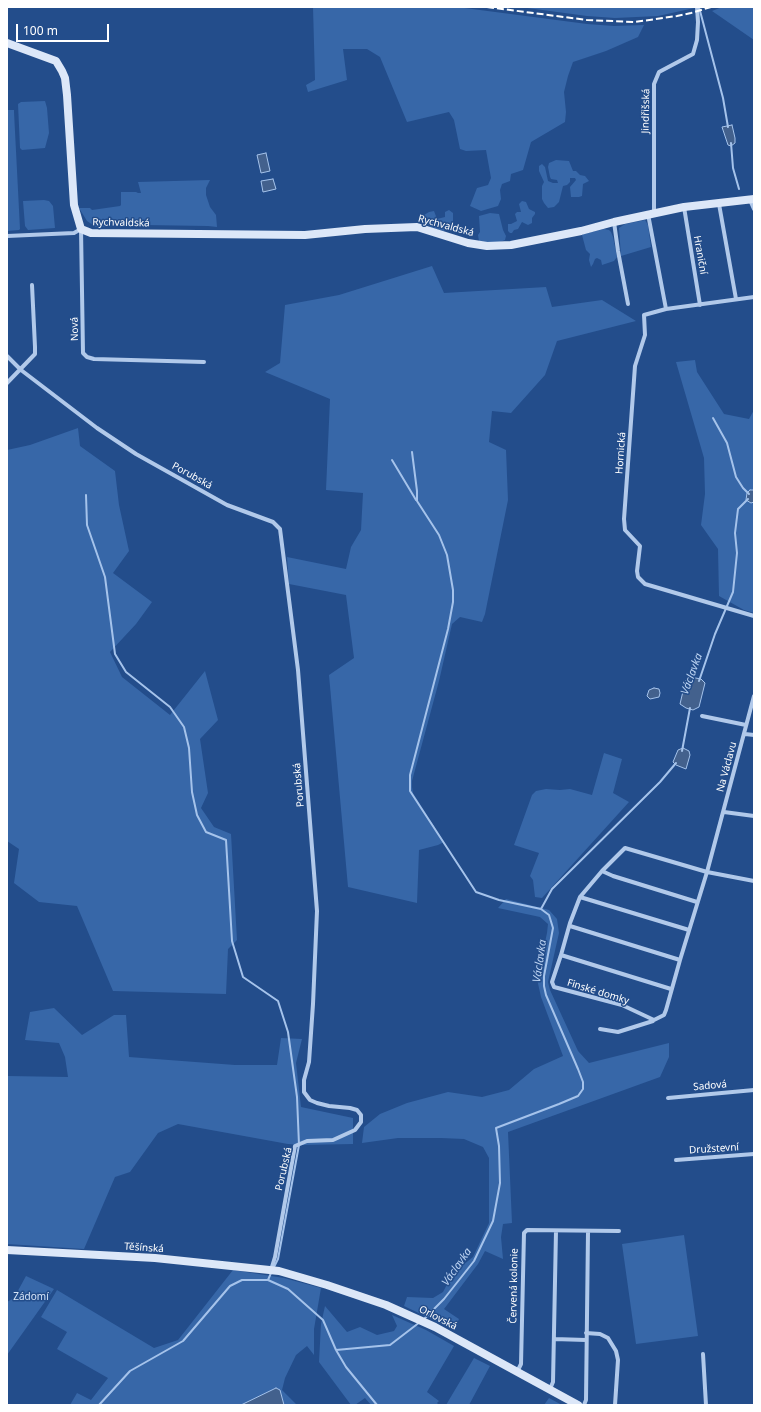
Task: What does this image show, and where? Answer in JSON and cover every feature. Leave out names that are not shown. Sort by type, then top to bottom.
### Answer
[{"type":"street","name":"Jindřišská","points":[[666,310],[651,214],[654,84],[659,72],[693,54],[697,40],[697,7]]},
{"type":"street","name":"Rychvaldská","points":[[7,43],[56,61],[66,78],[74,205],[81,229]]},
{"type":"street","name":"Rychvaldská","points":[[81,229],[91,233],[305,234],[365,229],[417,227],[468,243],[487,246],[511,245],[581,231],[614,222],[684,207],[752,200]]},
{"type":"street","points":[[752,200],[754,209]]},
{"type":"street","points":[[719,204],[736,299]]},
{"type":"street","name":"Hraniční","points":[[684,207],[700,305]]},
{"type":"street","points":[[614,222],[628,304]]},
{"type":"street","name":"Rychvaldská","points":[[7,236],[74,233],[81,229]]},
{"type":"street","name":"Nová","points":[[81,229],[83,353],[87,357],[94,359],[204,362]]},
{"type":"street","points":[[7,383],[35,354],[32,285]]},
{"type":"street","name":"Hornická","points":[[754,297],[666,310],[644,315],[645,335],[635,366],[624,520],[625,530],[640,546],[637,571],[638,578],[645,584],[754,616]]},
{"type":"street","name":"Porubská","points":[[7,356],[21,370],[97,428],[136,454],[227,504],[273,522],[280,529],[298,670],[318,911],[309,1062],[304,1080],[304,1092],[310,1100],[317,1104],[350,1108],[357,1110],[362,1116],[361,1122],[355,1130],[333,1140],[307,1141],[295,1146],[274,1257],[275,1271]]},
{"type":"street","name":"Na Václavu","points":[[724,812],[754,696]]},
{"type":"street","points":[[702,716],[746,725]]},
{"type":"street","points":[[744,734],[754,735]]},
{"type":"street","points":[[600,1029],[618,1032],[654,1020],[664,1015],[724,812],[754,816]]},
{"type":"street","name":"Finské domky","points":[[654,1020],[622,1005],[554,987],[552,982],[580,896],[625,848],[707,872]]},
{"type":"street","points":[[602,871],[613,876],[697,902]]},
{"type":"street","points":[[707,872],[754,881]]},
{"type":"street","points":[[580,896],[689,930]]},
{"type":"street","points":[[570,926],[680,960]]},
{"type":"street","points":[[561,955],[671,989]]},
{"type":"street","name":"Sadová","points":[[668,1098],[754,1090]]},
{"type":"street","name":"Družstevní","points":[[676,1160],[754,1154]]},
{"type":"street","name":"Červená kolonie","points":[[517,1372],[521,1364],[524,1233],[527,1230],[588,1232],[619,1231]]},
{"type":"street","points":[[550,1390],[553,1382],[556,1231]]},
{"type":"street","points":[[584,1405],[586,1400],[588,1232]]},
{"type":"street","name":"Těšínská","points":[[7,1250],[155,1258],[275,1271]]},
{"type":"street","name":"Orlovská","points":[[275,1271],[327,1285],[386,1305],[435,1327],[578,1405]]},
{"type":"street","points":[[586,1333],[600,1334],[608,1338],[616,1351],[618,1360],[615,1405]]},
{"type":"street","points":[[554,1339],[586,1340]]},
{"type":"street","points":[[703,1354],[706,1405]]},
{"type":"green space","points":[[313,7],[457,7],[587,24],[614,26],[644,25],[638,37],[606,51],[573,62],[564,92],[566,112],[565,122],[531,142],[523,170],[511,174],[510,181],[502,184],[500,190],[501,199],[498,206],[481,211],[470,206],[477,188],[488,185],[491,178],[486,150],[466,151],[460,149],[454,120],[449,112],[407,122],[380,57],[367,49],[343,49],[347,80],[308,92],[306,85],[315,80]]},
{"type":"green space","points":[[520,7],[699,7],[658,16],[615,18],[587,16]]},
{"type":"green space","points":[[722,7],[754,7],[754,40],[712,11]]},
{"type":"green space","points":[[45,101],[49,133],[45,148],[22,150],[20,148],[18,104],[21,102]]},
{"type":"green space","points":[[7,110],[14,110],[20,229],[7,231]]},
{"type":"green space","points":[[556,160],[569,161],[573,171],[585,176],[589,181],[583,184],[582,196],[571,197],[570,187],[576,180],[575,178],[570,178],[570,182],[563,186],[559,202],[554,207],[548,208],[542,199],[542,186],[544,182],[539,171],[539,166],[542,164],[545,167],[548,181],[558,183],[557,180],[551,179],[548,167],[549,163]]},
{"type":"green space","points":[[210,180],[206,188],[206,195],[210,207],[216,215],[217,227],[144,225],[96,227],[87,221],[79,208],[90,208],[92,210],[120,206],[121,192],[141,193],[138,182]]},
{"type":"green space","points":[[23,201],[49,201],[53,206],[55,228],[28,230],[25,226]]},
{"type":"green space","points":[[522,201],[526,202],[529,209],[535,212],[532,218],[532,223],[528,225],[522,222],[518,229],[510,233],[508,231],[508,224],[517,221],[515,214],[517,212],[521,212],[519,204]]},
{"type":"green space","points":[[449,210],[453,213],[453,223],[446,227],[444,231],[431,228],[426,222],[424,215],[429,212],[434,211],[437,219],[445,217],[445,212]]},
{"type":"green space","points":[[490,213],[499,214],[506,236],[505,240],[487,243],[479,241],[479,216]]},
{"type":"green space","points":[[645,220],[648,225],[651,247],[621,256],[619,228],[625,224]]},
{"type":"green space","points":[[604,229],[611,232],[617,257],[614,261],[602,265],[601,260],[597,258],[591,267],[589,260],[590,254],[586,250],[582,235]]},
{"type":"green space","points":[[432,266],[444,293],[546,287],[552,307],[602,300],[636,321],[557,341],[545,375],[511,413],[492,411],[489,442],[506,450],[508,500],[485,614],[482,622],[460,617],[452,624],[439,681],[412,781],[413,793],[444,842],[419,850],[417,903],[348,887],[329,675],[354,658],[346,595],[289,584],[287,557],[346,569],[351,547],[361,530],[363,493],[326,490],[330,399],[265,372],[280,363],[285,305],[339,295]]},
{"type":"green space","points":[[695,360],[697,372],[724,414],[749,419],[754,410],[754,613],[744,610],[719,596],[718,549],[701,525],[705,494],[704,458],[676,362]]},
{"type":"green space","points":[[78,428],[80,446],[115,471],[119,505],[129,551],[113,573],[152,602],[136,624],[110,652],[122,677],[170,715],[205,671],[218,720],[200,739],[208,793],[201,808],[214,827],[231,834],[237,940],[228,949],[226,994],[113,991],[77,906],[39,902],[14,883],[19,849],[7,841],[7,450],[30,445]]},
{"type":"green space","points":[[604,753],[622,759],[613,793],[629,802],[542,898],[535,897],[533,880],[530,876],[539,853],[514,845],[532,795],[536,791],[546,789],[570,789],[592,795]]},
{"type":"green space","points":[[506,899],[549,910],[557,919],[559,933],[548,982],[550,990],[578,1051],[589,1063],[669,1043],[669,1057],[660,1077],[508,1132],[512,1223],[503,1224],[501,1237],[503,1259],[485,1251],[478,1264],[444,1309],[459,1319],[454,1330],[404,1306],[407,1297],[433,1298],[443,1292],[453,1273],[473,1257],[489,1223],[489,1158],[483,1147],[464,1139],[398,1138],[362,1143],[364,1127],[380,1114],[407,1103],[448,1092],[482,1097],[509,1090],[534,1069],[563,1056],[541,997],[537,979],[548,924],[540,917],[498,908]]},
{"type":"green space","points":[[54,1008],[82,1035],[114,1015],[126,1015],[129,1057],[235,1065],[277,1065],[281,1038],[302,1039],[296,1063],[301,1107],[353,1118],[353,1144],[288,1144],[178,1124],[158,1133],[130,1172],[115,1177],[84,1249],[7,1244],[7,1076],[68,1077],[65,1057],[59,1043],[25,1040],[30,1012]]},
{"type":"green space","points":[[684,1235],[698,1336],[636,1344],[622,1244]]},
{"type":"green space","points":[[233,1270],[284,1278],[321,1288],[314,1329],[314,1355],[307,1346],[296,1355],[285,1378],[282,1390],[297,1405],[284,1405],[280,1390],[276,1388],[241,1405],[70,1405],[77,1393],[91,1400],[108,1378],[57,1349],[67,1332],[41,1317],[57,1290],[154,1348],[178,1340]]},
{"type":"green space","name":"Zádomí","points":[[26,1276],[54,1289],[7,1355],[7,1302],[14,1298]]},
{"type":"green space","points":[[325,1306],[347,1332],[360,1327],[377,1335],[394,1331],[397,1326],[392,1315],[426,1330],[454,1346],[427,1392],[439,1401],[437,1403],[439,1405],[371,1405],[365,1398],[355,1405],[351,1405],[319,1362],[321,1324]]},
{"type":"green space","points":[[474,1358],[490,1366],[469,1405],[446,1405]]},
{"type":"green space","points":[[549,1398],[562,1405],[544,1405]]},
{"type":"shaded area","points":[[732,125],[735,143],[731,146],[728,145],[722,127]]},
{"type":"shaded area","points":[[266,153],[270,171],[261,173],[257,155]]},
{"type":"shaded area","points":[[273,179],[276,189],[263,192],[261,181]]},
{"type":"shaded area","points":[[750,490],[754,490],[754,502],[751,503],[746,500],[747,493]]},
{"type":"shaded area","points":[[690,677],[701,679],[705,683],[699,707],[693,710],[680,704],[686,680]]},
{"type":"shaded area","points":[[654,688],[659,689],[659,697],[650,699],[647,696],[649,690]]},
{"type":"shaded area","points":[[683,748],[689,751],[690,755],[686,769],[676,765],[673,762],[678,750]]},
{"type":"shaded area","points":[[276,1388],[280,1390],[284,1405],[241,1405]]},
{"type":"waterway","points":[[699,7],[723,98],[728,127]]},
{"type":"waterway","points":[[731,143],[733,168],[739,189]]},
{"type":"waterway","points":[[713,418],[727,443],[736,477],[749,494]]},
{"type":"waterway","points":[[412,452],[417,501],[439,535],[447,555],[453,590],[453,602],[448,629],[410,775],[410,791],[476,892],[499,900],[541,909]]},
{"type":"waterway","points":[[392,460],[416,500]]},
{"type":"waterway","points":[[86,495],[87,525],[105,577],[115,654],[126,672],[170,707],[184,727],[189,748],[192,792],[197,815],[206,832],[226,840],[232,941],[243,977],[278,1001],[288,1032],[297,1097],[299,1145],[278,1259],[274,1267]]},
{"type":"waterway","name":"Václavka","points":[[699,681],[715,634],[733,592],[737,553],[735,533],[738,509],[748,499]]},
{"type":"waterway","name":"Václavka","points":[[682,751],[690,708]]},
{"type":"waterway","name":"Václavka","points":[[423,1320],[444,1299],[474,1261],[493,1221],[500,1183],[499,1146],[496,1128],[578,1096],[583,1089],[583,1082],[578,1069],[546,995],[544,976],[553,928],[549,915],[541,909],[552,889],[660,782],[676,763]]},
{"type":"waterway","points":[[268,1280],[271,1273]]},
{"type":"waterway","points":[[99,1405],[130,1371],[183,1341],[230,1286],[242,1280],[268,1280],[288,1289],[323,1320],[336,1350],[346,1367],[377,1405]]},
{"type":"waterway","name":"Václavka","points":[[336,1350],[390,1345],[420,1322]]},
{"type":"railway","points":[[487,7],[587,20],[635,22],[677,16],[711,7]]}]
